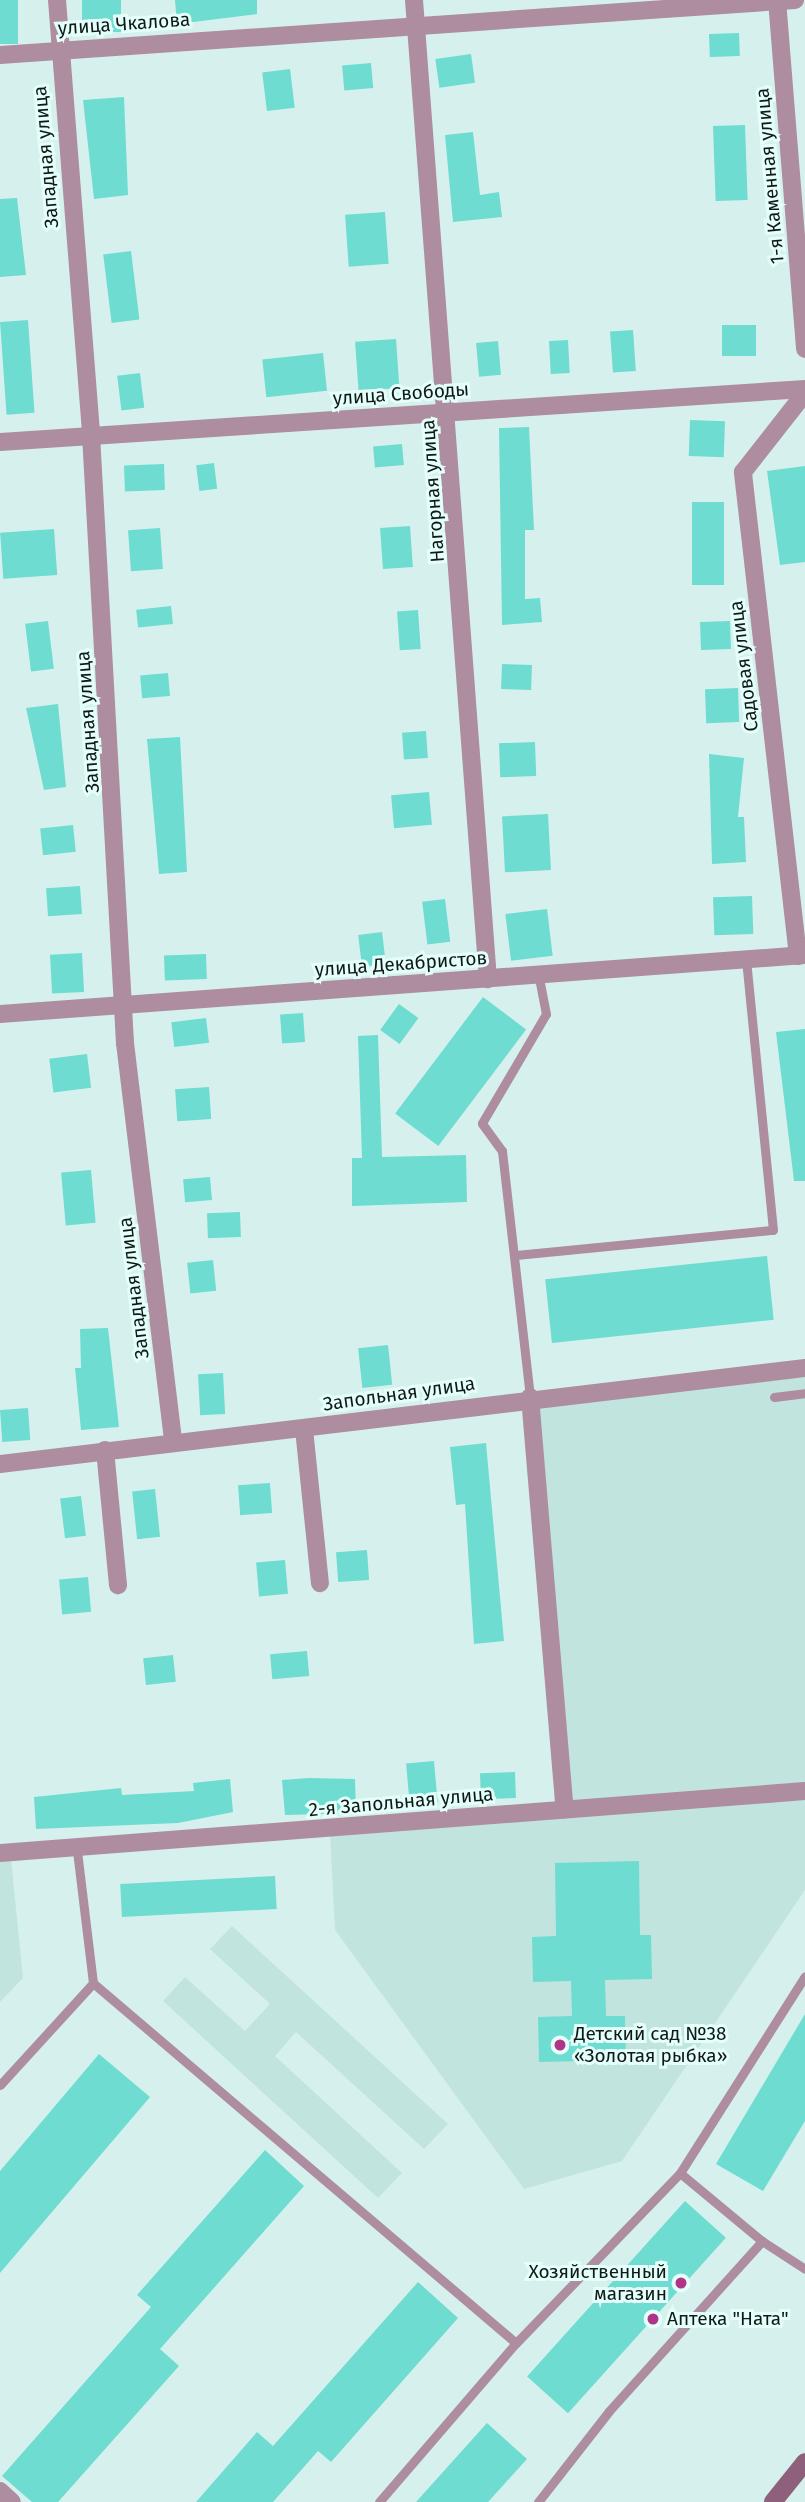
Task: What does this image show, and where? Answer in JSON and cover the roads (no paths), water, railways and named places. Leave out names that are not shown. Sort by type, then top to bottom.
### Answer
[{"type":"main road","points":[[773,2502],[805,2462]]},
{"type":"street","name":"Западная улица","points":[[57,0],[58,50],[91,435],[126,1004],[125,1043],[173,1439]]},
{"type":"street","name":"Нагорная улица","points":[[414,0],[448,412],[488,979]]},
{"type":"street","name":"улица Чкалова","points":[[0,55],[783,0]]},
{"type":"street","name":"1-я Каменная улица","points":[[783,0],[805,349]]},
{"type":"street","name":"улица Свободы","points":[[0,442],[805,391]]},
{"type":"street","name":"Садовая улица","points":[[803,958],[743,472],[805,391]]},
{"type":"street","name":"улица Декабристов","points":[[0,1014],[803,958]]},
{"type":"street","name":"Запольная улица","points":[[0,1464],[173,1439],[304,1429],[530,1397],[805,1368]]},
{"type":"street","points":[[530,1397],[565,1810]]},
{"type":"street","points":[[304,1429],[320,1583]]},
{"type":"street","points":[[105,1450],[118,1585]]},
{"type":"street","name":"2-я Запольная улица","points":[[0,1853],[77,1850],[805,1791]]},
{"type":"street","points":[[0,2491],[12,2502]]},
{"type":"lane","points":[[516,1255],[773,1230],[746,960]]},
{"type":"lane","points":[[530,1397],[516,1255],[502,1152],[482,1123],[546,1014],[539,977]]},
{"type":"lane","points":[[774,1396],[805,1393]]},
{"type":"lane","points":[[77,1850],[93,1983],[516,2343]]},
{"type":"lane","points":[[379,2502],[516,2343],[680,2173],[805,1976]]},
{"type":"lane","points":[[0,2085],[93,1983]]},
{"type":"lane","points":[[680,2173],[762,2241],[805,2269]]},
{"type":"lane","points":[[538,2502],[609,2411],[762,2241]]},
{"type":"place","name":"Детский сад №38 «Золотая рыбка»","points":[[560,2045]]},
{"type":"place","name":"Хозяйственный магазин","points":[[681,2283]]},
{"type":"place","name":"Аптека \"Ната\"","points":[[653,2319]]}]
